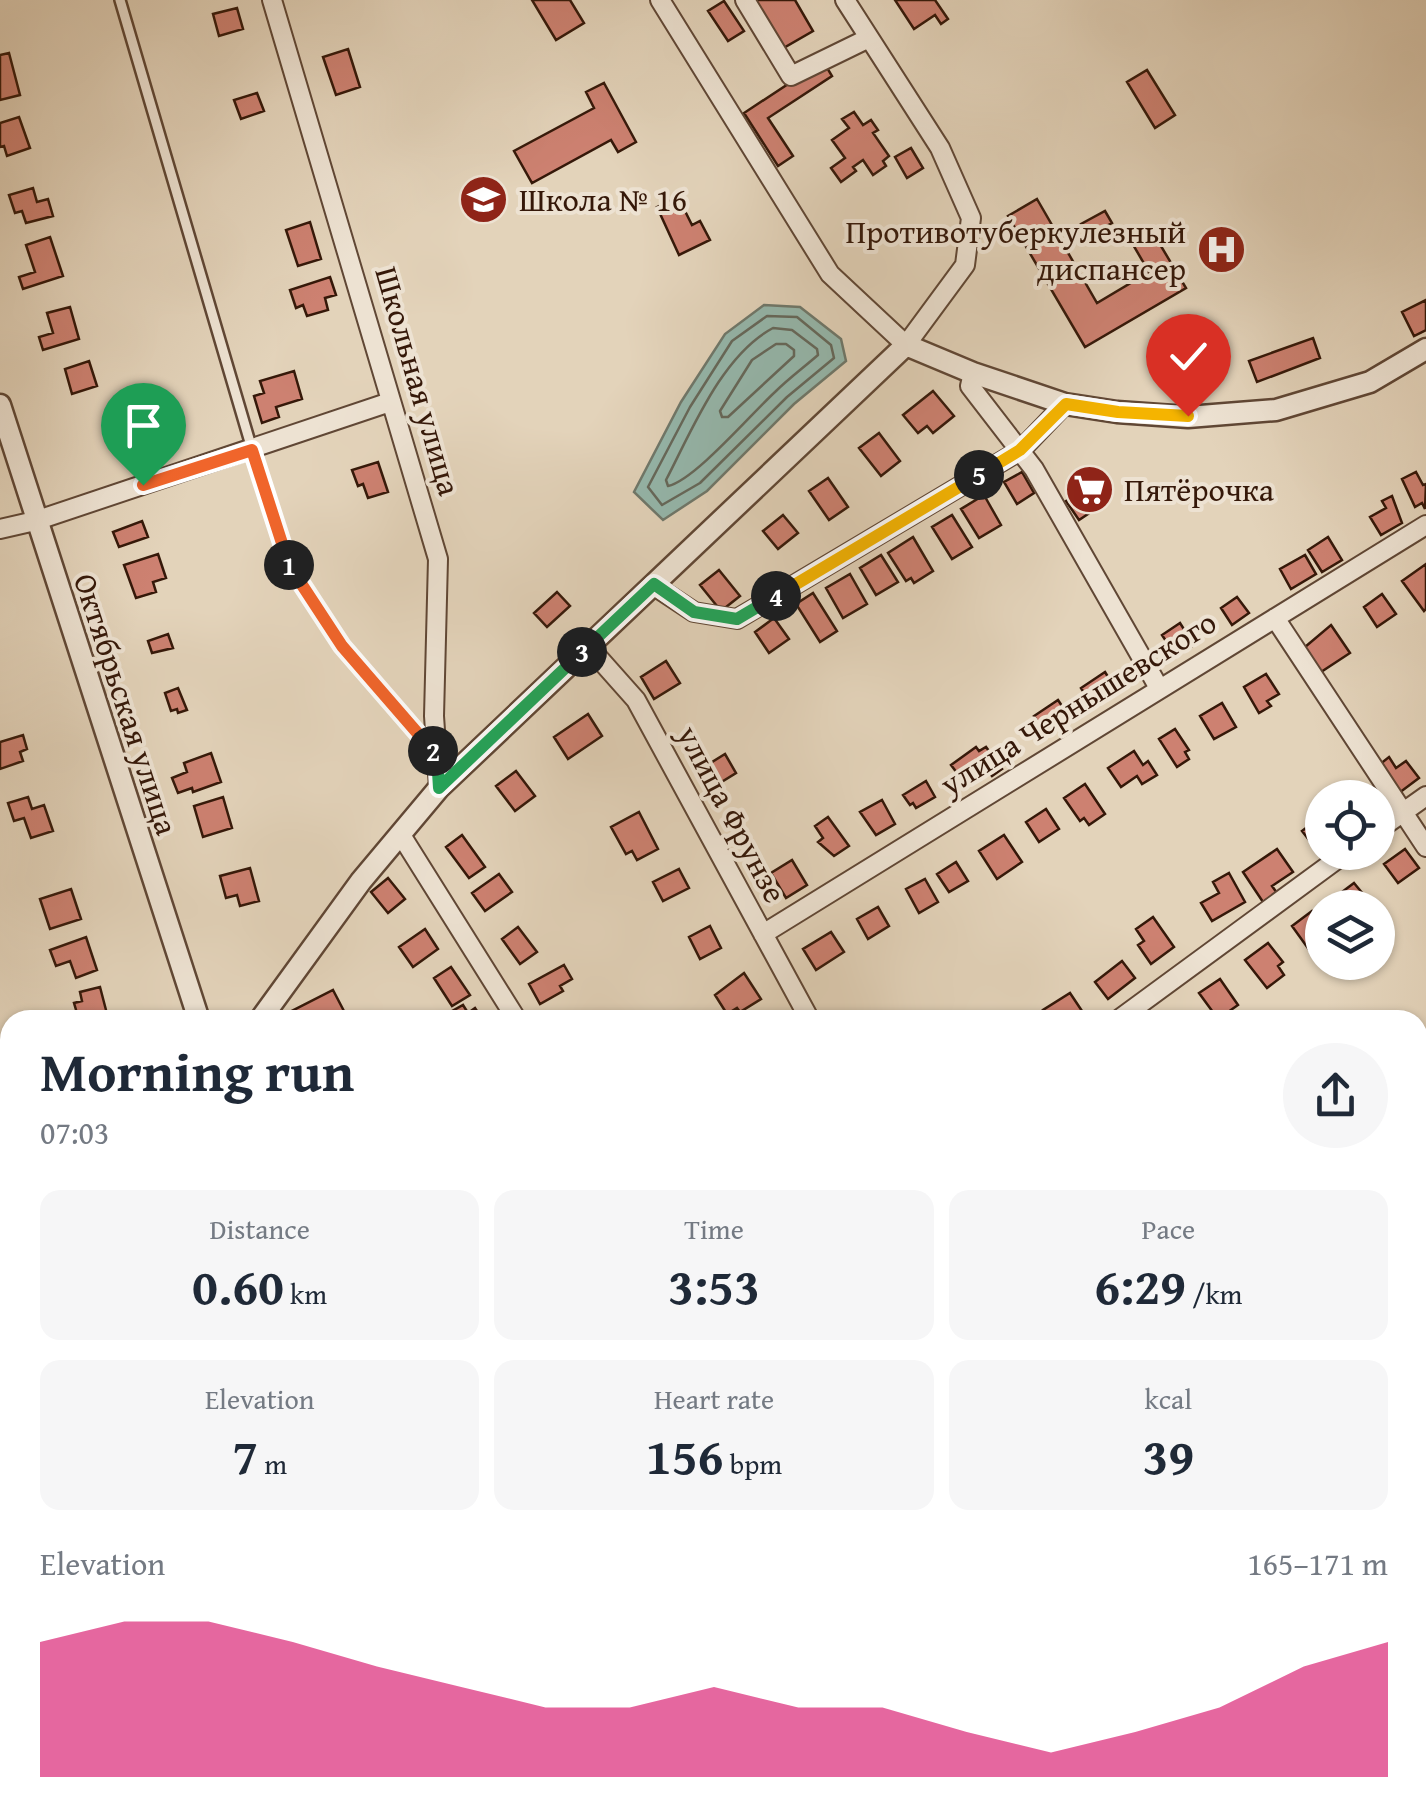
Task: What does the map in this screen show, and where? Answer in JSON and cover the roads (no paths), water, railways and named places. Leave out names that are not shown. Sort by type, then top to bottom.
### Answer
[{"type":"street","name":"Школьная улица","points":[[272,0],[438,559],[434,716],[439,788]]},
{"type":"street","points":[[745,0],[791,76],[869,38]]},
{"type":"street","points":[[267,1010],[361,881],[439,788],[906,345],[965,265],[972,218],[940,148],[845,0]]},
{"type":"street","points":[[664,1],[830,274],[906,345],[973,374],[1066,404],[1188,416],[1276,410],[1370,382],[1426,349]]},
{"type":"street","points":[[973,374],[970,386],[1020,450],[1159,688]]},
{"type":"street","points":[[0,529],[35,521],[390,402]]},
{"type":"street","points":[[654,584],[694,612],[737,619],[1020,450],[1066,404]]},
{"type":"street","name":"Октябрьская улица","points":[[0,405],[195,1010]]},
{"type":"street","name":"улица Чернышевского","points":[[763,934],[1426,526]]},
{"type":"street","points":[[1275,618],[1426,848]]},
{"type":"street","name":"улица Фрунзе","points":[[588,646],[636,700],[805,1010]]},
{"type":"street","points":[[1395,817],[1426,796]]},
{"type":"street","points":[[401,835],[511,1010]]},
{"type":"street","points":[[1132,1010],[1322,870]]},
{"type":"lane","points":[[120,0],[290,570],[342,646],[437,756]]},
{"type":"water","points":[[764,305],[800,307],[841,339],[846,361],[794,404],[707,491],[663,520],[634,492],[681,402],[725,334]]},
{"type":"place","name":"Школа № 16","points":[[484,200]]},
{"type":"place","name":"Противотуберкулезный диспансер","points":[[1221,250]]},
{"type":"place","name":"Пятёрочка","points":[[1089,490]]}]
